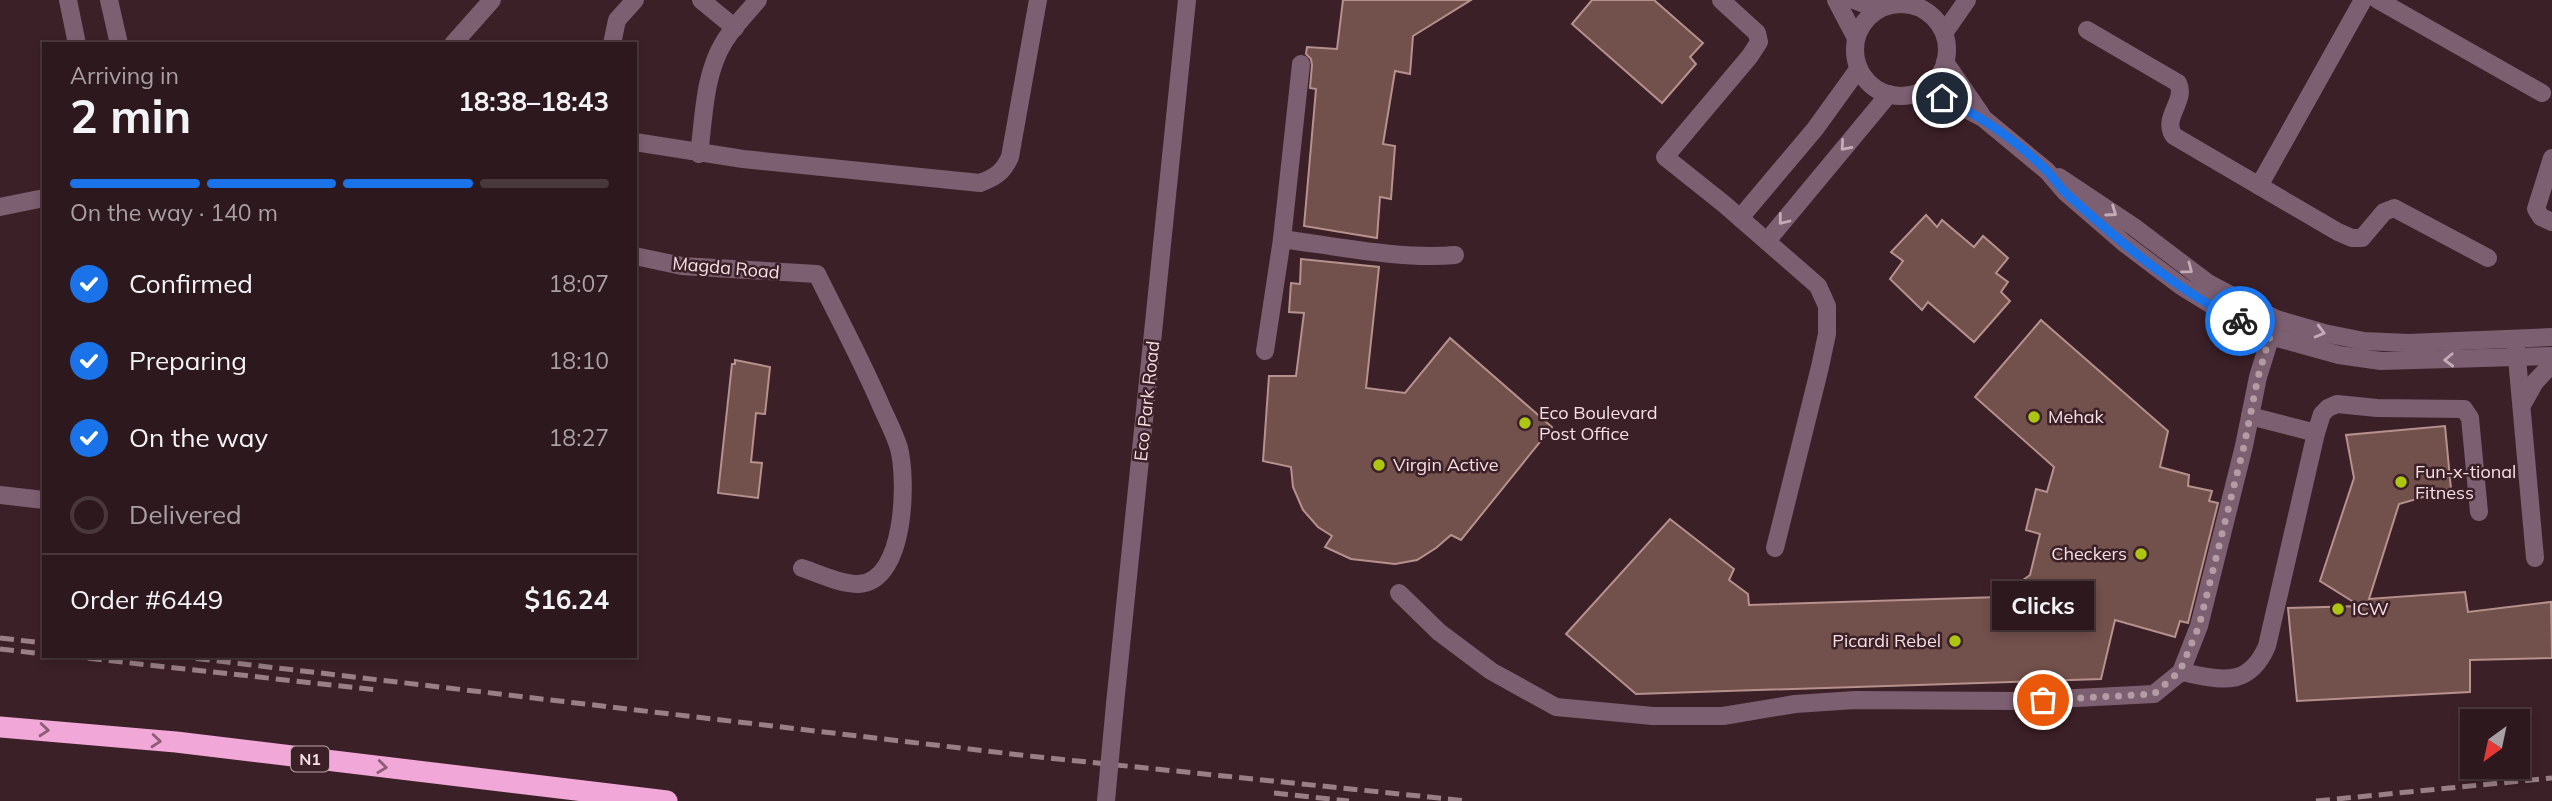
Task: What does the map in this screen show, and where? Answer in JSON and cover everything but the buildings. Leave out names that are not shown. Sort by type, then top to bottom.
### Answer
[{"type":"highway","name":"N1","points":[[0,727],[176,743],[667,801]]},
{"type":"street","points":[[68,0],[77,42]]},
{"type":"street","points":[[109,0],[119,42]]},
{"type":"street","points":[[455,42],[492,0]]},
{"type":"street","points":[[612,42],[617,20],[635,0]]},
{"type":"street","points":[[701,0],[735,28]]},
{"type":"street","points":[[699,154],[711,74],[724,42],[758,0]]},
{"type":"street","points":[[637,142],[699,154],[980,183],[992,179],[1004,171],[1010,157],[1038,0]]},
{"type":"street","name":"Eco Park Road","points":[[1106,801],[1188,0]]},
{"type":"street","points":[[1721,0],[1757,33],[1759,42],[1665,157],[1741,218],[1818,286],[1827,306],[1826,334],[1820,367],[1775,548]]},
{"type":"street","points":[[1836,0],[1856,38]]},
{"type":"street","points":[[1854,0],[1878,9]]},
{"type":"street","points":[[1944,33],[1967,0]]},
{"type":"street","points":[[2259,186],[2363,0]]},
{"type":"street","points":[[2378,0],[2542,93]]},
{"type":"street","points":[[1917,3],[1937,21],[1944,33],[1947,52],[1945,62],[1935,81],[1926,88],[1914,94],[1889,94],[1866,80],[1855,53],[1856,38],[1861,26],[1878,9],[1896,4],[1917,3]]},
{"type":"street","points":[[2087,30],[2178,83],[2181,93],[2170,122],[2171,132],[2259,186],[2352,238],[2362,238],[2385,212],[2393,208],[2488,258]]},
{"type":"street","points":[[1945,62],[1983,118]]},
{"type":"street","points":[[1265,351],[1282,239],[1301,64]]},
{"type":"street","points":[[1741,218],[1815,129],[1859,68]]},
{"type":"street","points":[[1926,88],[1983,118],[2047,171],[2067,181],[2123,219],[2208,283],[2273,327],[2360,359],[2412,361],[2517,349],[2552,337]]},
{"type":"street","points":[[1767,241],[1889,94]]},
{"type":"street","points":[[2552,158],[2536,209],[2541,217],[2552,222]]},
{"type":"street","points":[[0,207],[42,198]]},
{"type":"street","points":[[1282,239],[1423,256],[1455,255]]},
{"type":"street","name":"Magda Road","points":[[637,256],[682,266],[817,274],[872,384],[899,447],[904,482],[896,549],[880,574],[861,584],[839,581],[803,568]]},
{"type":"street","points":[[1399,593],[1438,632],[1491,671],[1556,707],[1653,716],[1723,716],[1796,704],[1855,699],[2019,701],[2154,694],[2180,671],[2199,626],[2258,377],[2273,327]]},
{"type":"street","points":[[2517,349],[2552,356]]},
{"type":"street","points":[[2517,349],[2535,558]]},
{"type":"street","points":[[2522,405],[2535,382],[2552,364]]},
{"type":"street","points":[[2180,671],[2219,679],[2242,676],[2253,670],[2261,659],[2267,646],[2316,433],[2322,414],[2337,404],[2377,408],[2464,409],[2470,418],[2479,512]]},
{"type":"street","points":[[2250,416],[2316,433]]},
{"type":"street","points":[[0,495],[42,500]]},
{"type":"railway","points":[[0,638],[42,643]]},
{"type":"railway","points":[[0,649],[42,654]]},
{"type":"railway","points":[[85,658],[377,690]]},
{"type":"railway","points":[[192,658],[1029,756],[1468,801]]},
{"type":"railway","points":[[2316,801],[2552,778]]},
{"type":"railway","points":[[1274,793],[1349,801]]},
{"type":"way so far","points":[[2043,700],[2154,694],[2180,671],[2187,659],[2199,626],[2270,336],[2240,321]]},
{"type":"place","name":"Mehak","points":[[2034,417]]},
{"type":"place","name":"Eco Boulevard Post Office","points":[[1525,423]]},
{"type":"place","name":"Virgin Active","points":[[1379,465]]},
{"type":"place","name":"Fun-x-tional Fitness","points":[[2401,482]]},
{"type":"place","name":"Checkers","points":[[2141,554]]},
{"type":"place","name":"ICW","points":[[2338,609]]},
{"type":"place","name":"Picardi Rebel","points":[[1955,641]]},
{"type":"place","name":"Clicks","points":[[2043,700]]},
{"type":"route","points":[[1942,98],[1983,118],[2047,171],[2065,192],[2124,243],[2181,286],[2240,321]]}]
